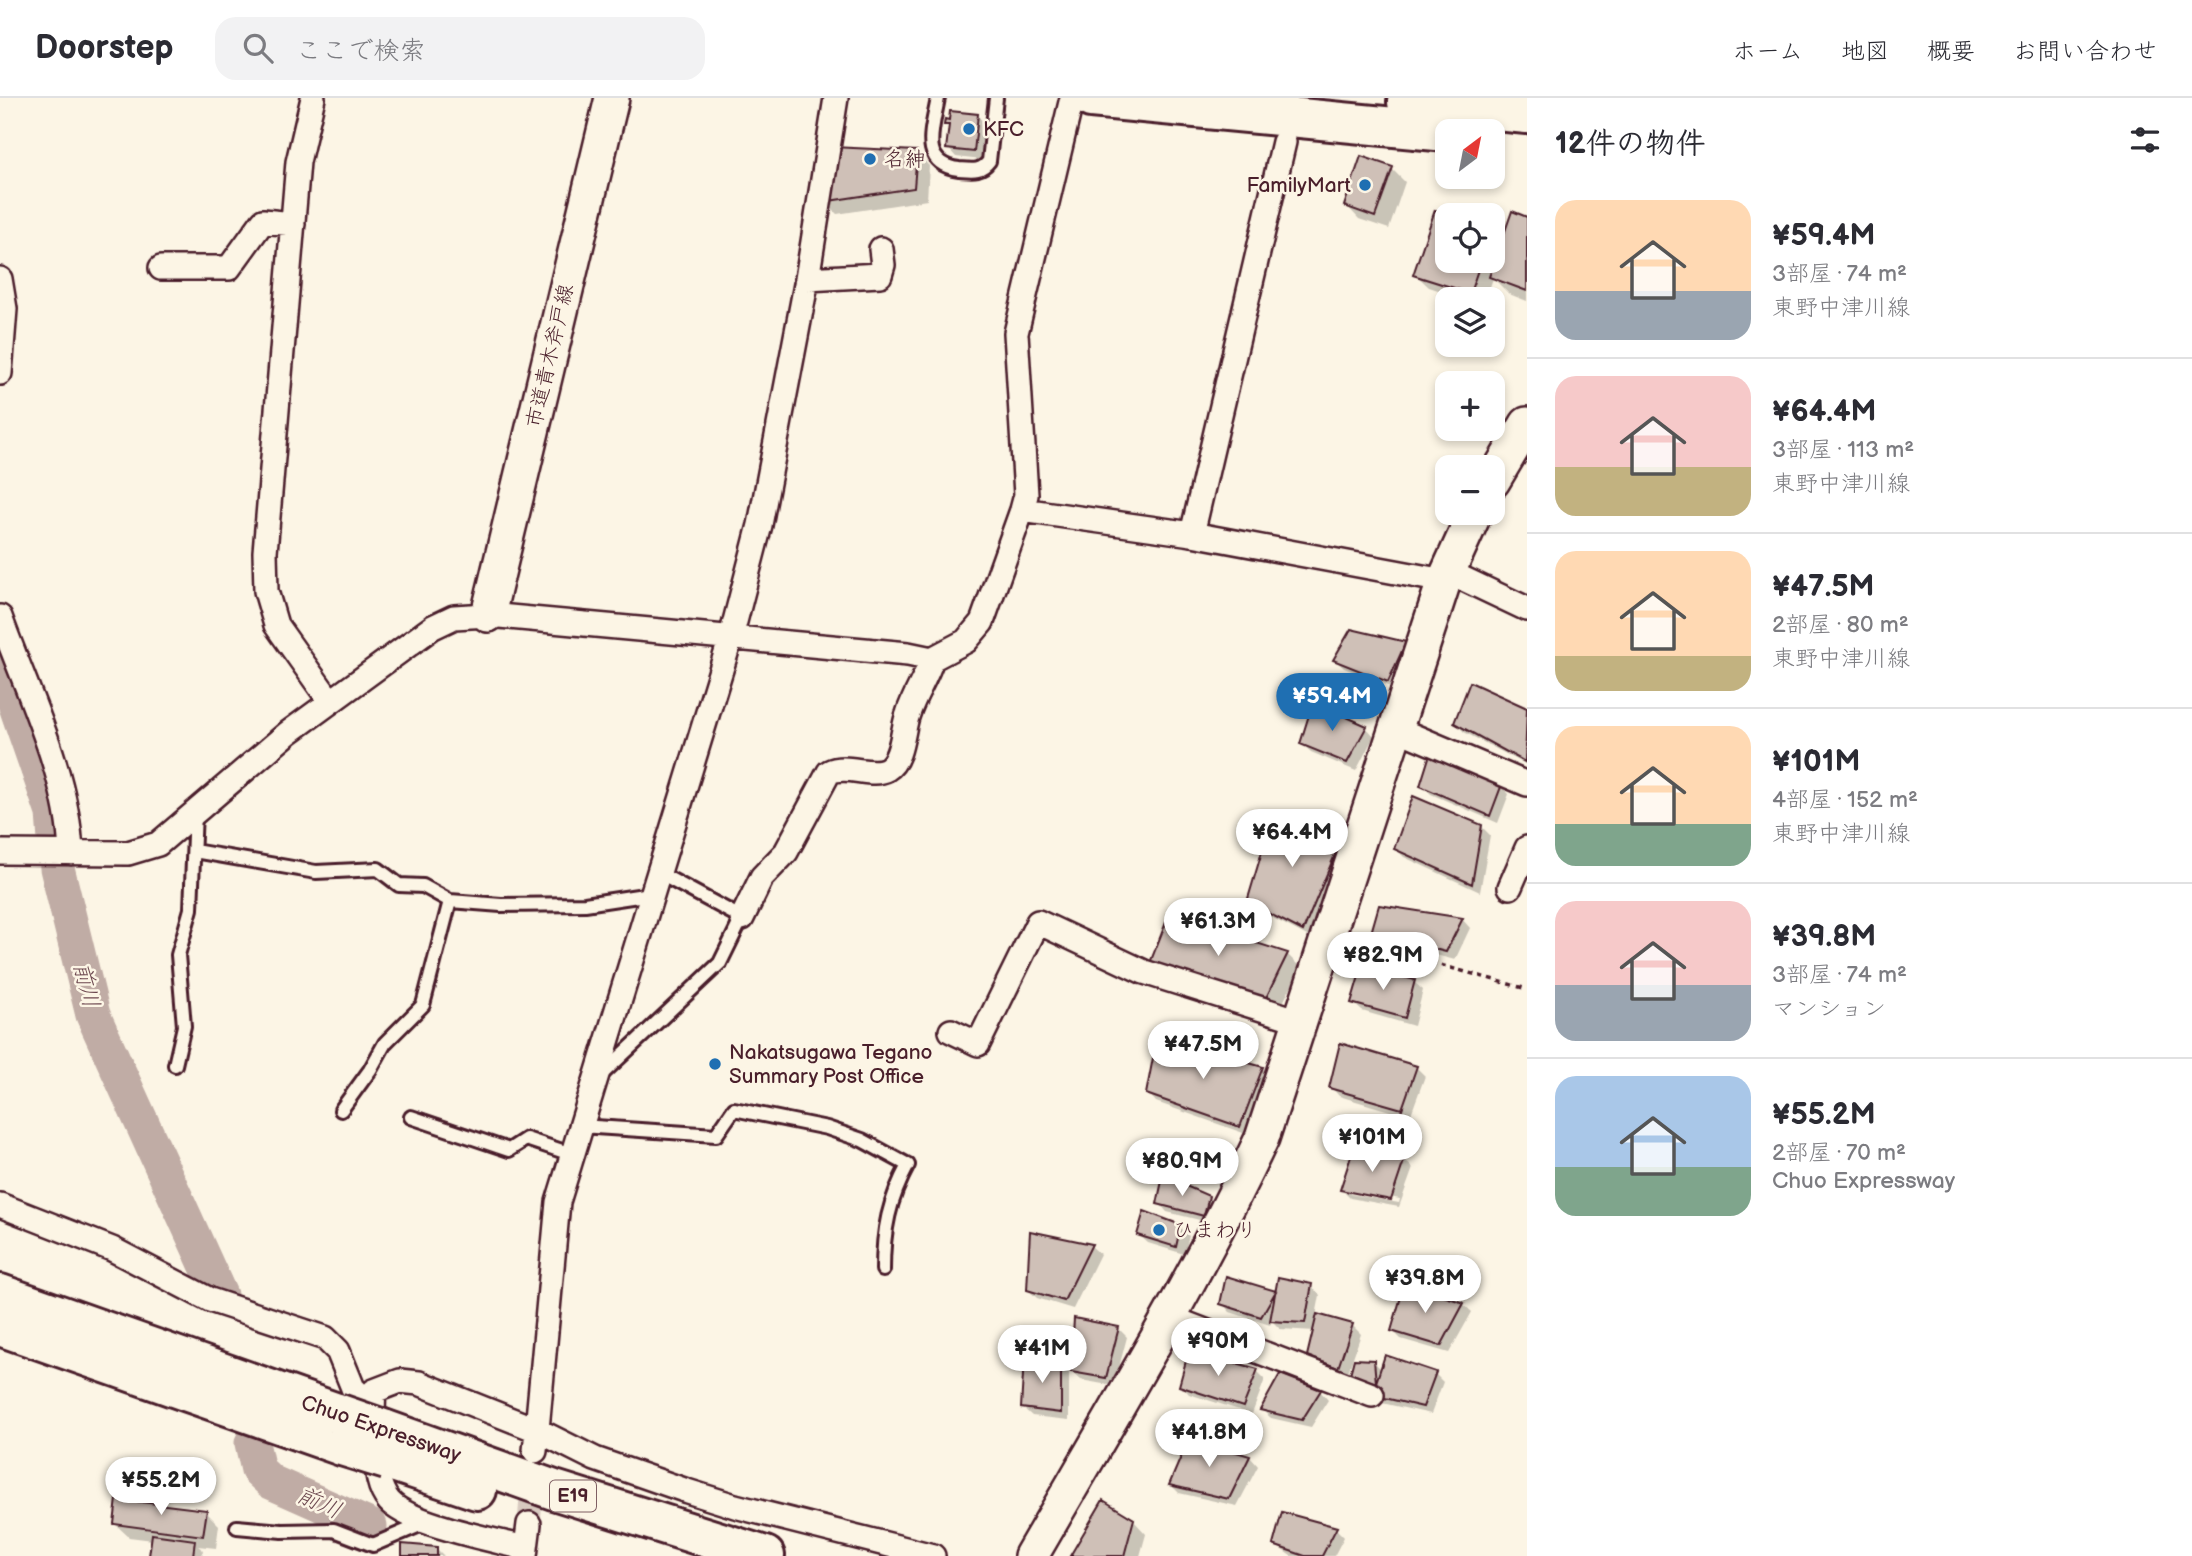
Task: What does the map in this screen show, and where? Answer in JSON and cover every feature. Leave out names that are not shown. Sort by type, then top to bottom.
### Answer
[{"type":"highway","points":[[1091,98],[1435,131]]},
{"type":"highway","points":[[1363,98],[1527,114]]},
{"type":"highway","points":[[1505,137],[1527,139]]},
{"type":"highway","name":"Chuo Expressway","points":[[0,1294],[364,1431],[678,1556]]},
{"type":"highway","name":"Chuo Expressway","points":[[0,1326],[364,1431],[765,1556]]},
{"type":"main road","name":"市道青木斧戸線","points":[[488,614],[611,98]]},
{"type":"main road","points":[[1505,461],[1527,424]]},
{"type":"main road","points":[[1031,1556],[1169,1317],[1228,1209],[1262,1138],[1446,577],[1470,525]]},
{"type":"street","points":[[313,98],[298,162],[265,552],[266,591],[276,625],[330,701]]},
{"type":"street","points":[[536,1440],[558,1202],[731,637],[760,525],[807,279],[836,98]]},
{"type":"street","points":[[742,918],[762,877],[786,852],[829,772],[839,767],[878,771],[888,768],[900,748],[908,714],[932,659],[966,641],[982,622],[1027,495],[1016,333],[1072,98]]},
{"type":"street","points":[[1192,534],[1284,142]]},
{"type":"street","points":[[161,268],[229,268],[263,220],[293,224]]},
{"type":"street","points":[[807,279],[880,275],[883,265],[881,249]]},
{"type":"street","points":[[0,279],[5,309],[0,373]]},
{"type":"street","points":[[1022,510],[1192,534],[1446,577],[1527,610]]},
{"type":"street","points":[[0,852],[128,853],[158,844],[330,701],[433,627],[454,617],[488,614],[908,654],[932,659]]},
{"type":"street","points":[[0,617],[62,794],[70,824],[71,853]]},
{"type":"street","points":[[1396,729],[1527,784]]},
{"type":"street","points":[[1510,887],[1527,848]]},
{"type":"street","points":[[951,1031],[978,1044],[1038,922],[1144,972],[1300,1021]]},
{"type":"street","points":[[0,1205],[112,1250],[210,1300],[325,1338],[338,1352],[353,1388],[384,1493],[402,1511],[427,1522],[525,1552],[528,1524]]},
{"type":"street","points":[[1169,1317],[1372,1395]]},
{"type":"street","points":[[364,1431],[374,1391],[400,1381],[419,1383],[536,1440],[687,1491],[933,1556]]},
{"type":"lane","points":[[937,98],[931,145],[936,161],[943,167],[974,171],[984,168],[989,162],[996,98]]},
{"type":"lane","points":[[175,1065],[184,1026],[178,955],[191,909],[195,811]]},
{"type":"lane","points":[[194,851],[316,872],[378,869],[399,885],[423,886],[450,901],[501,905],[585,904],[654,883],[742,918],[720,963],[596,1080]]},
{"type":"lane","points":[[341,1110],[370,1070],[385,1043],[424,1005],[450,901]]},
{"type":"lane","points":[[580,1126],[716,1135],[734,1109],[827,1128],[862,1140],[908,1165],[894,1191],[887,1215],[883,1270]]},
{"type":"lane","points":[[411,1117],[509,1150],[526,1139],[571,1154]]},
{"type":"lane","points":[[237,1527],[282,1531],[334,1530],[373,1545],[427,1522]]},
{"type":"path","points":[[1328,934],[1527,989]]},
{"type":"building","points":[[950,111],[978,114],[974,152],[946,149],[949,125],[944,125],[945,119],[949,120]]},
{"type":"building","points":[[832,147],[917,151],[914,188],[822,202]]},
{"type":"building","points":[[1361,156],[1393,167],[1375,217],[1344,206]]},
{"type":"building","points":[[1435,210],[1435,273],[1477,273],[1472,287],[1451,287],[1413,275]]},
{"type":"building","points":[[1512,211],[1527,217],[1527,291],[1489,277],[1490,273],[1505,273],[1505,231]]},
{"type":"building","points":[[1351,629],[1406,642],[1388,682],[1333,660]]},
{"type":"building","points":[[1470,682],[1527,708],[1525,762],[1454,723]]},
{"type":"building","points":[[1313,702],[1367,726],[1347,763],[1300,744]]},
{"type":"building","points":[[1431,751],[1502,784],[1490,816],[1420,786]]},
{"type":"building","points":[[1413,796],[1482,825],[1472,884],[1394,849]]},
{"type":"building","points":[[1274,811],[1342,838],[1303,931],[1247,902]]},
{"type":"building","points":[[1379,905],[1463,918],[1446,952],[1371,933]]},
{"type":"building","points":[[1169,915],[1288,953],[1265,1000],[1150,963]]},
{"type":"building","points":[[1362,966],[1415,980],[1405,1018],[1351,1003]]},
{"type":"building","points":[[1157,1037],[1263,1067],[1240,1127],[1146,1094]]},
{"type":"building","points":[[1340,1043],[1417,1066],[1402,1109],[1329,1088]]},
{"type":"building","points":[[1354,1147],[1405,1158],[1391,1200],[1340,1190]]},
{"type":"building","points":[[1163,1176],[1209,1196],[1204,1216],[1157,1204]]},
{"type":"building","name":"ひまわり","points":[[1144,1211],[1181,1225],[1176,1247],[1137,1235]]},
{"type":"building","points":[[1030,1231],[1092,1244],[1064,1301],[1027,1290]]},
{"type":"building","points":[[1226,1276],[1276,1291],[1261,1317],[1220,1304]]},
{"type":"building","points":[[1278,1277],[1312,1284],[1305,1323],[1270,1321]]},
{"type":"building","points":[[1405,1283],[1464,1303],[1441,1346],[1391,1331]]},
{"type":"building","points":[[1317,1314],[1353,1324],[1338,1368],[1307,1356]]},
{"type":"building","points":[[1074,1318],[1119,1327],[1106,1378],[1071,1372]]},
{"type":"building","points":[[1189,1350],[1258,1369],[1243,1407],[1179,1386]]},
{"type":"building","points":[[1385,1355],[1436,1372],[1423,1407],[1372,1395]]},
{"type":"building","points":[[1024,1358],[1061,1361],[1061,1413],[1021,1408]]},
{"type":"building","points":[[1354,1359],[1374,1360],[1376,1383],[1350,1374]]},
{"type":"building","points":[[1280,1374],[1321,1390],[1302,1420],[1260,1410]]},
{"type":"building","points":[[1189,1438],[1250,1456],[1229,1499],[1169,1485]]},
{"type":"building","points":[[117,1499],[207,1510],[203,1536],[114,1524]]},
{"type":"building","points":[[1103,1500],[1134,1519],[1124,1556],[1070,1556]]},
{"type":"building","points":[[1282,1512],[1337,1527],[1322,1556],[1305,1556],[1273,1545]]},
{"type":"building","points":[[152,1534],[195,1540],[193,1556],[149,1556]]},
{"type":"building","points":[[402,1544],[437,1547],[437,1556],[402,1556]]},
{"type":"waterway","name":"前川","points":[[0,660],[53,813],[57,868],[93,1015],[220,1295]]},
{"type":"waterway","name":"前川","points":[[252,1443],[258,1470],[271,1482],[370,1526]]},
{"type":"tunnel","points":[[529,1524],[533,1471]]},
{"type":"place","name":"KFC","points":[[969,129]]},
{"type":"place","name":"名紳","points":[[870,159]]},
{"type":"place","name":"FamilyMart","points":[[1365,185]]},
{"type":"place","name":"Nakatsugawa Tegano Summary Post Office","points":[[715,1064]]},
{"type":"place","name":"ひまわり","points":[[1159,1230]]}]
